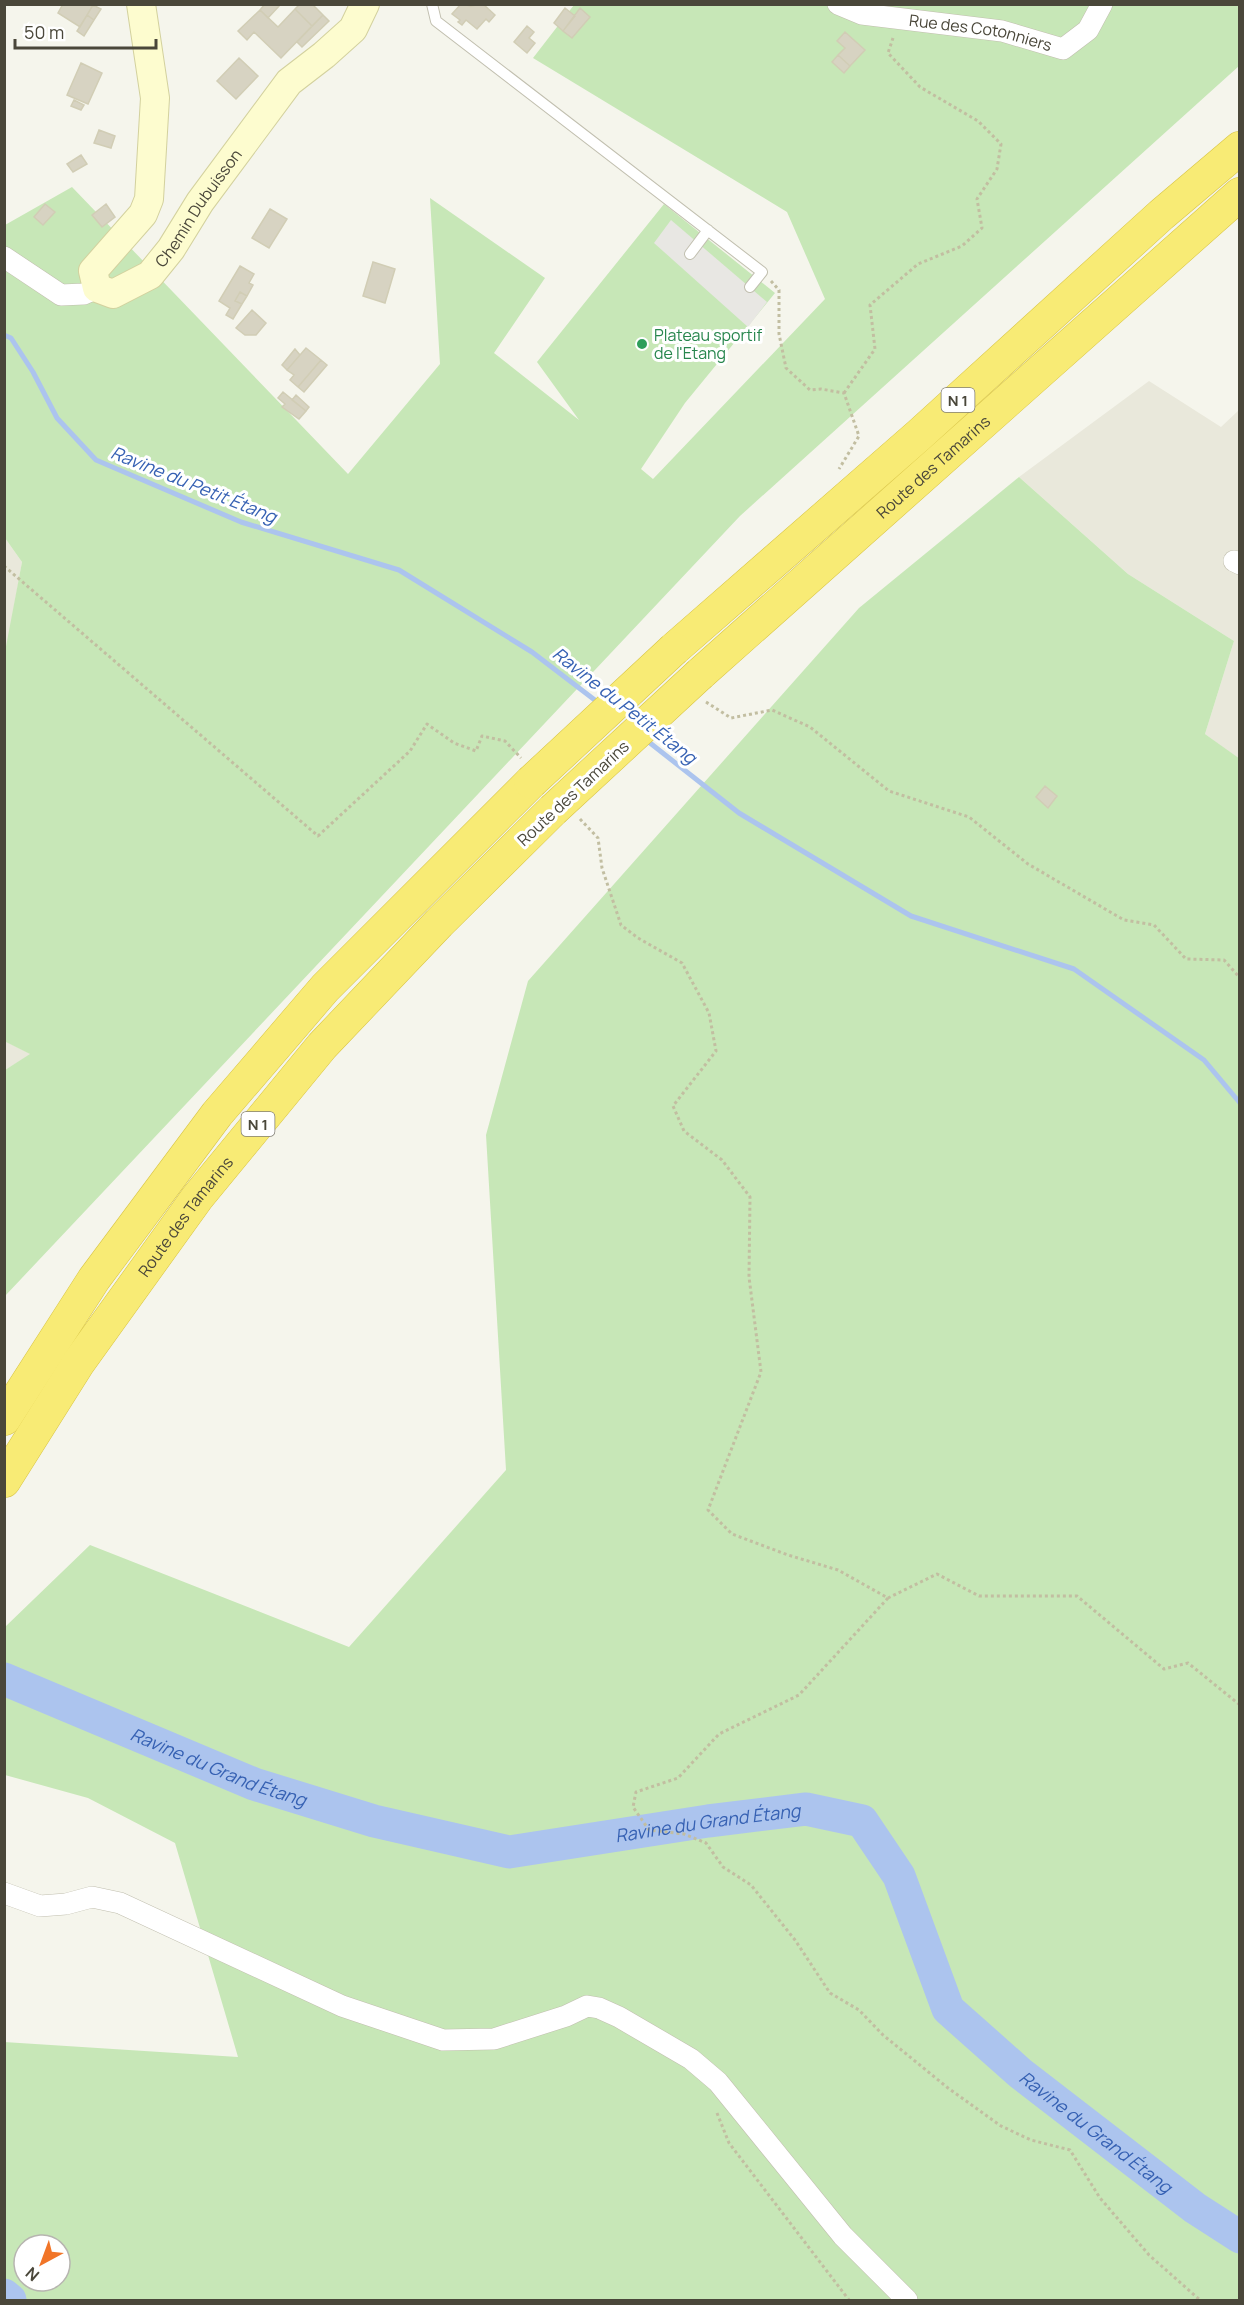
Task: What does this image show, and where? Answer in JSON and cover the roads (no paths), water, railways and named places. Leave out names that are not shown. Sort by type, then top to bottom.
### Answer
[{"type":"highway","name":"Route des Tamarins","points":[[4,1419],[94,1279],[217,1114],[325,988],[529,774],[919,435],[1161,215],[1239,148]]},
{"type":"highway","name":"Route des Tamarins","points":[[6,1478],[80,1362],[204,1189],[322,1046],[439,923],[564,812],[1239,194]]},
{"type":"main road","points":[[97,288],[93,271],[143,214],[149,200],[155,98],[141,4]]},
{"type":"main road","name":"Chemin Dubuisson","points":[[97,288],[113,294],[150,275],[171,249],[200,202],[289,82],[324,55],[352,29],[366,4]]},
{"type":"street","name":"Rue des Cotonniers","points":[[838,4],[862,14],[1002,31],[1063,49],[1089,30],[1102,4]]},
{"type":"street","points":[[4,257],[61,295],[84,294],[97,288]]},
{"type":"street","points":[[4,1893],[40,1906],[66,1904],[92,1897],[120,1903],[342,2006],[443,2040],[494,2039],[566,2016],[587,2006],[599,2008],[619,2017],[691,2059],[718,2082],[843,2236],[907,2301]]},
{"type":"lane","points":[[432,4],[436,21],[762,272],[750,287]]},
{"type":"lane","points":[[690,254],[708,230]]},
{"type":"waterway","name":"Ravine du Petit Étang","points":[[4,335],[11,338],[33,372],[57,418],[96,460],[241,522],[399,570],[532,652],[600,704]]},
{"type":"waterway","name":"Ravine du Petit Étang","points":[[645,739],[739,813],[911,916],[1074,969],[1204,1060],[1240,1103]]},
{"type":"waterway","name":"Ravine du Grand Étang","points":[[4,1679],[254,1784],[374,1821],[509,1852],[708,1821],[806,1809],[862,1821],[899,1876],[948,2009],[1020,2073],[1195,2208],[1240,2237]]},
{"type":"waterway","points":[[4,2295],[10,2300]]},
{"type":"place","name":"Plateau sportif de l'Etang","points":[[642,344]]}]
